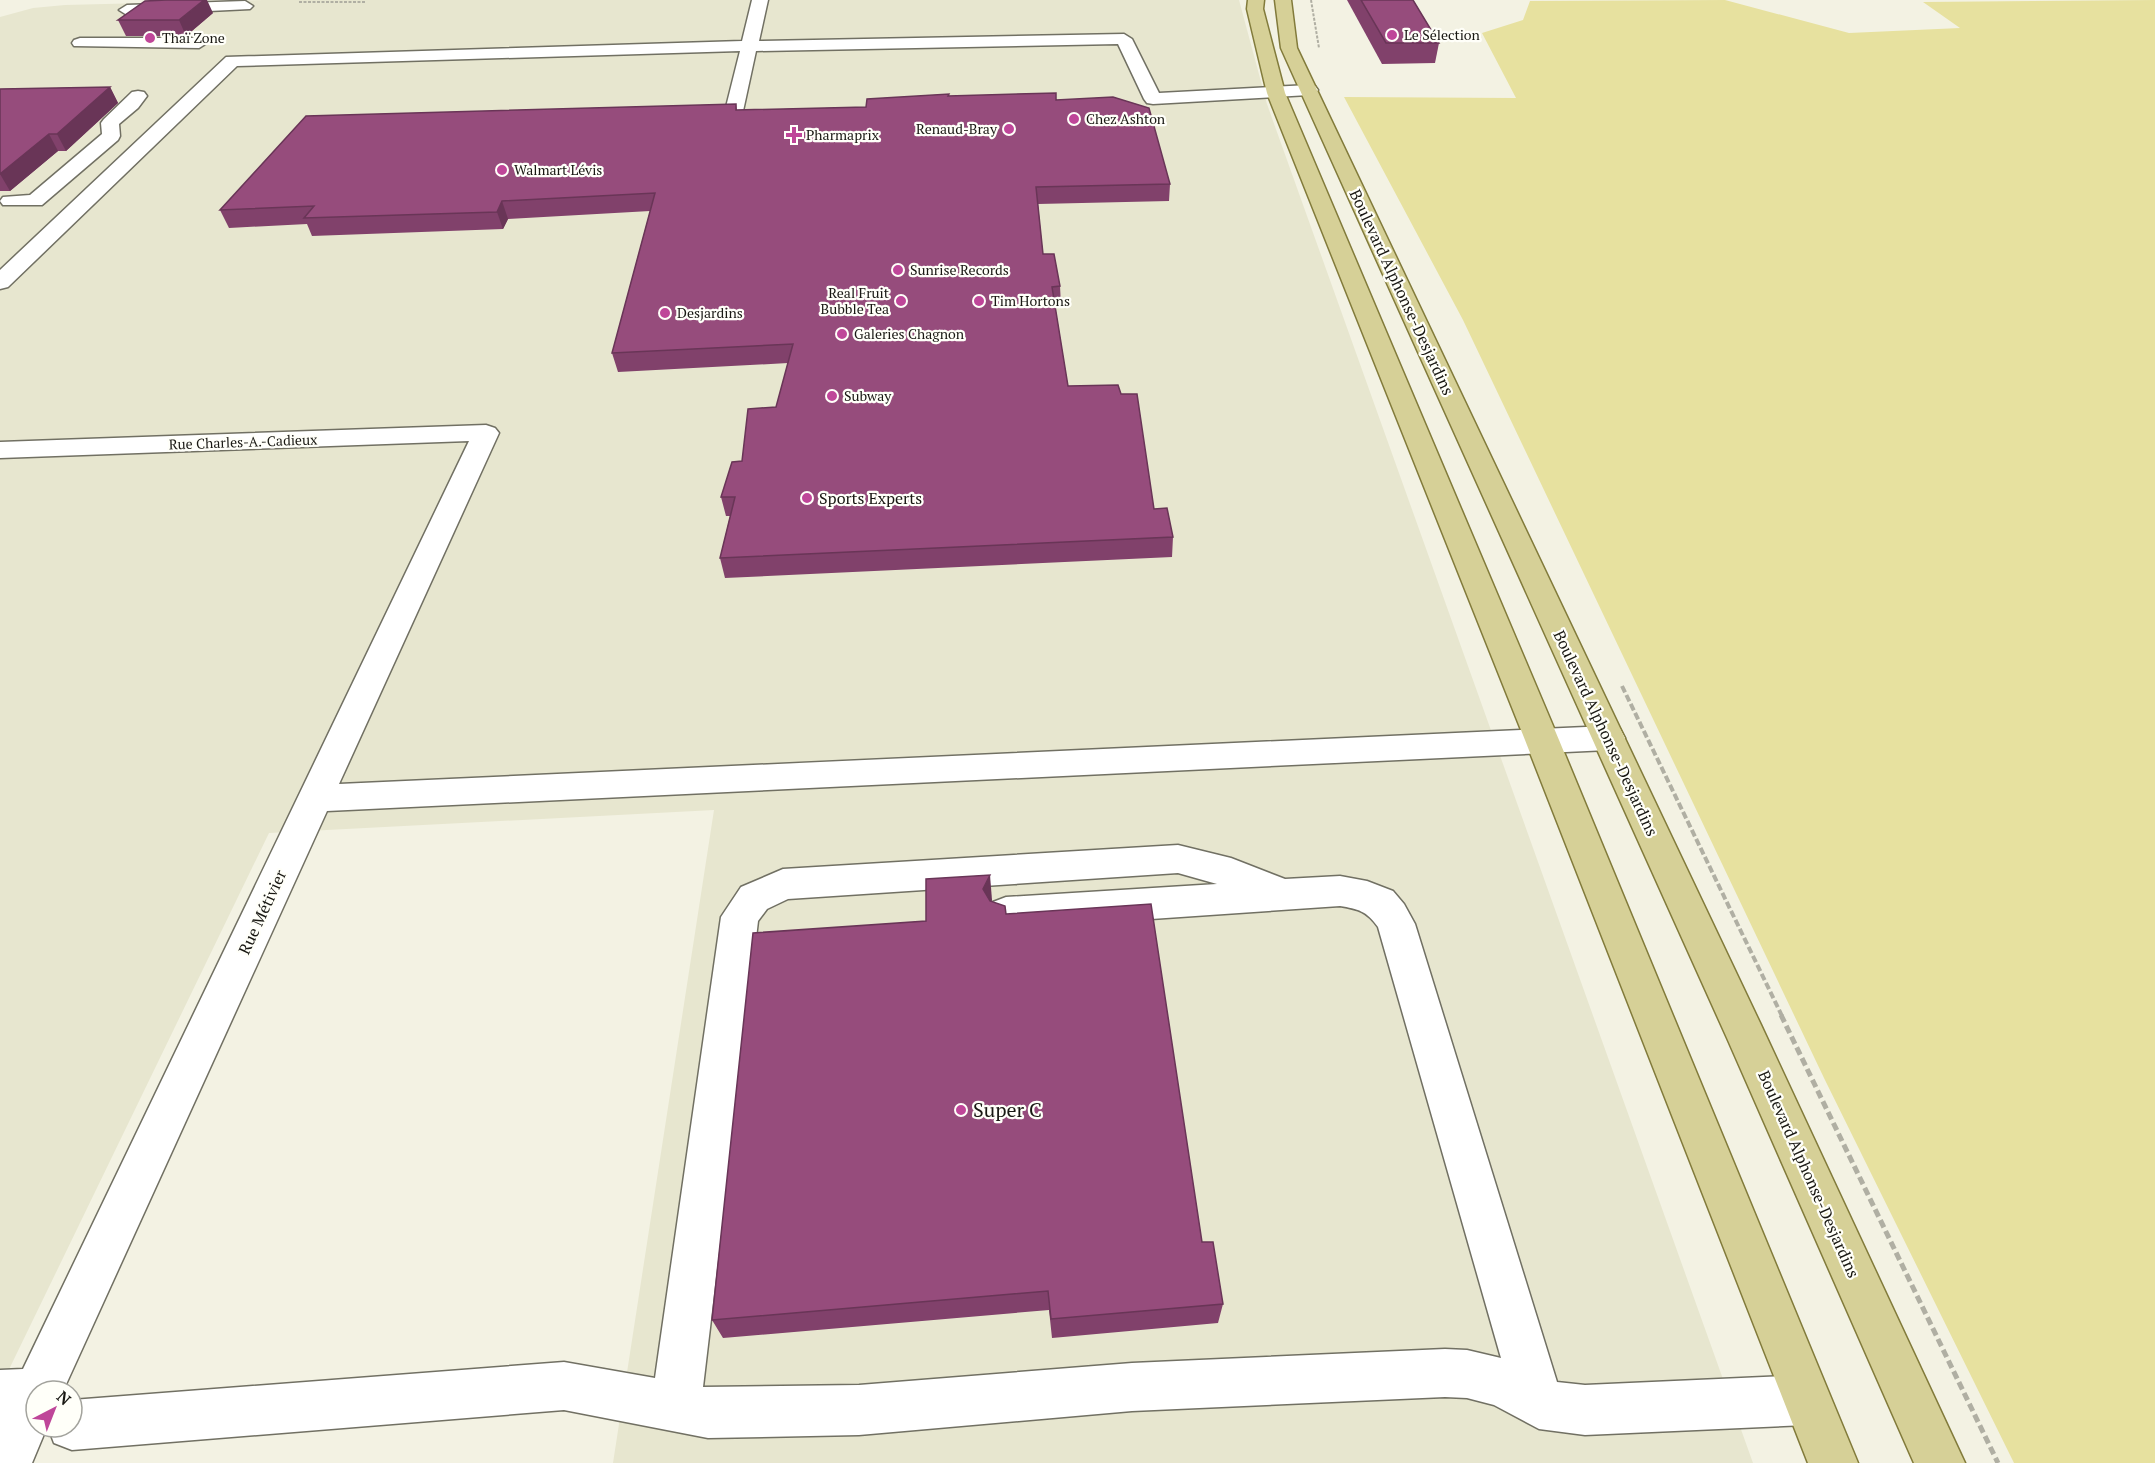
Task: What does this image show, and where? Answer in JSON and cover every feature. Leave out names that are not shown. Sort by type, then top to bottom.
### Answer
[{"type":"main road","points":[[1256,0],[1255,9],[1276,93],[1542,740],[1833,1463]]},
{"type":"main road","name":"Boulevard Alphonse-Desjardins","points":[[1283,1],[1289,48],[1940,1463]]},
{"type":"street","points":[[734,111],[760,0]]},
{"type":"street","points":[[127,9],[245,6]]},
{"type":"street","points":[[0,282],[232,62],[749,46],[1124,39],[1153,99],[1309,90]]},
{"type":"street","points":[[80,43],[199,42]]},
{"type":"street","points":[[10,201],[35,201],[111,136],[110,123],[132,105],[138,96],[118,96]]},
{"type":"street","name":"Rue Charles-A.-Cadieux","points":[[0,450],[486,433]]},
{"type":"street","name":"Rue Métivier","points":[[41,1379],[486,433]]},
{"type":"street","points":[[316,798],[1608,738]]},
{"type":"street","points":[[676,1407],[740,917],[754,898],[783,884],[1178,859],[1231,873],[1284,895]]},
{"type":"street","points":[[1006,913],[1341,891],[1364,894],[1385,903],[1396,924],[1539,1404]]},
{"type":"street","points":[[84,1424],[564,1386],[708,1413],[859,1410],[1132,1387],[1445,1373],[1467,1374],[1503,1383],[1539,1404],[1585,1410],[1806,1400]]},
{"type":"path","points":[[1311,0],[1320,52]]},
{"type":"path","points":[[299,2],[366,2]]},
{"type":"path","points":[[1618,678],[1998,1463]]},
{"type":"shaded area","points":[[263,0],[1239,0],[1267,104],[1753,1463],[613,1463],[714,810],[269,833],[0,1388],[0,17],[33,8],[65,5]]},
{"type":"shaded area","points":[[1725,0],[1849,33],[1960,28],[1923,2],[2155,0],[2155,1463],[2014,1463],[1824,1078],[1463,320],[1344,97],[1516,98],[1482,33],[1523,20],[1530,1]]},
{"type":"building","points":[[204,0],[179,20],[118,20],[145,1]]},
{"type":"building","points":[[1361,0],[1413,0],[1439,43],[1386,43]]},
{"type":"building","points":[[110,87],[57,134],[49,134],[0,174],[0,89]]},
{"type":"building","name":"Galeries Chagnon","points":[[1056,93],[1056,100],[1113,97],[1149,108],[1170,184],[1036,187],[1043,254],[1054,254],[1060,286],[1052,287],[1068,386],[1118,385],[1121,394],[1137,394],[1154,509],[1167,508],[1173,537],[720,558],[735,497],[721,497],[732,462],[742,461],[748,409],[776,407],[793,344],[612,353],[655,193],[502,201],[497,212],[304,218],[314,206],[220,210],[306,116],[736,104],[736,110],[866,107],[867,99],[949,94],[948,96]]},
{"type":"building","name":"Super C","points":[[990,875],[983,889],[990,901],[1005,906],[1006,914],[1151,904],[1202,1242],[1213,1242],[1223,1304],[1051,1319],[1048,1291],[712,1320],[753,933],[926,921],[926,879]]},
{"type":"place","name":"Le Sélection","points":[[1392,35]]},
{"type":"place","name":"Thaï Zone","points":[[150,38]]},
{"type":"place","name":"Chez Ashton","points":[[1074,119]]},
{"type":"place","name":"Renaud-Bray","points":[[1009,129]]},
{"type":"place","name":"Pharmaprix","points":[[794,135]]},
{"type":"place","name":"Walmart Lévis","points":[[502,170]]},
{"type":"place","name":"Sunrise Records","points":[[898,270]]},
{"type":"place","name":"Real Fruit Bubble Tea","points":[[901,301]]},
{"type":"place","name":"Tim Hortons","points":[[979,301]]},
{"type":"place","name":"Desjardins","points":[[665,313]]},
{"type":"place","name":"Galeries Chagnon","points":[[842,334]]},
{"type":"place","name":"Subway","points":[[832,396]]},
{"type":"place","name":"Sports Experts","points":[[807,498]]},
{"type":"place","name":"Super C","points":[[961,1110]]}]
